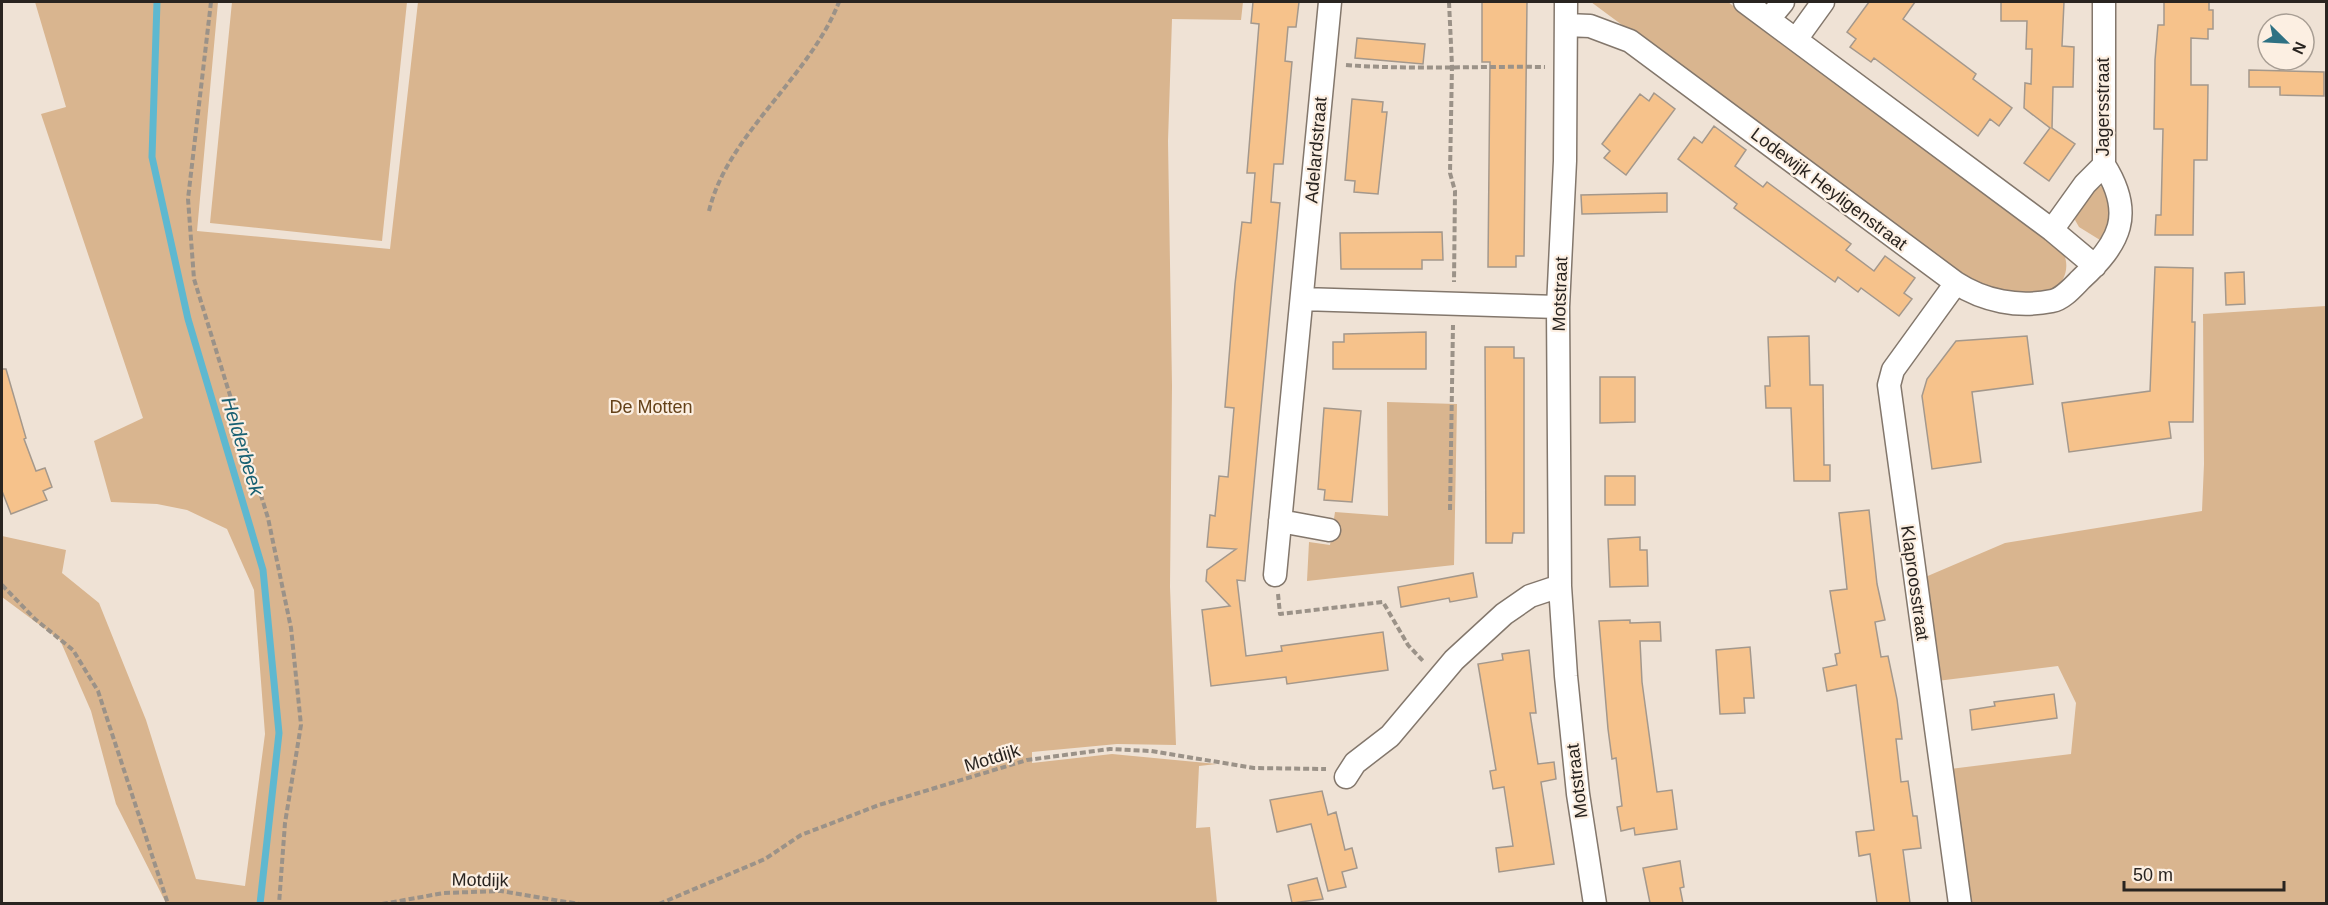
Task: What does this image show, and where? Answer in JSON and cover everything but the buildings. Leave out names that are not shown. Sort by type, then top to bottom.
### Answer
[{"type":"street","name":"Adelardstraat","points":[[1275,575],[1330,2]]},
{"type":"street","name":"Motstraat","points":[[1566,2],[1566,161],[1558,307],[1560,586],[1578,794],[1595,903]]},
{"type":"street","points":[[1745,2],[1776,10],[1797,38],[2052,230],[2095,266]]},
{"type":"street","points":[[1797,38],[1822,2]]},
{"type":"street","name":"Jagersstraat","points":[[2052,230],[2085,184],[2104,165],[2104,2]]},
{"type":"street","name":"Lodewijk Heyligenstraat","points":[[1566,25],[1590,26],[1630,41],[1956,283],[1984,298],[2006,303],[2055,301],[2095,266],[2112,246],[2122,218],[2119,190],[2104,165]]},
{"type":"street","name":"Klaproosstraat","points":[[1956,283],[1893,370],[1888,385],[1960,903]]},
{"type":"street","points":[[1302,299],[1558,307]]},
{"type":"street","points":[[1280,521],[1329,530]]},
{"type":"street","points":[[1351,770],[1390,736],[1442,675],[1504,614],[1530,596],[1560,586]]},
{"type":"path","points":[[211,2],[188,199],[194,279],[268,518],[291,628],[301,725],[285,823],[279,903]]},
{"type":"path","points":[[710,211],[723,174],[740,147],[809,56],[839,2]]},
{"type":"path","points":[[1449,2],[1452,66],[1450,173],[1455,191],[1450,510]]},
{"type":"path","points":[[1324,63],[1428,69],[1452,66],[1566,67]]},
{"type":"path","points":[[1275,575],[1280,614],[1383,602],[1408,645],[1442,675]]},
{"type":"path","points":[[2,585],[35,619],[73,650],[98,691],[168,903]]},
{"type":"path","name":"Motdijk","points":[[659,903],[765,859],[801,835],[857,813],[1027,760],[1110,749],[1162,753],[1254,768],[1351,770]]},
{"type":"path","name":"Motdijk","points":[[382,903],[444,893],[501,891],[579,903]]},
{"type":"green space","name":"De Motten","points":[[35,2],[218,2],[197,231],[390,249],[418,2],[1243,2],[1241,20],[1172,19],[1168,141],[1172,386],[1170,587],[1176,745],[1117,744],[1032,752],[1032,763],[1112,754],[1217,764],[1199,766],[1196,828],[1210,827],[1217,903],[166,903],[116,804],[91,711],[60,640],[2,597],[2,536],[66,550],[62,573],[99,603],[146,720],[196,879],[245,886],[265,734],[254,590],[227,529],[187,510],[157,504],[111,502],[94,441],[143,418],[41,114],[66,107]]},
{"type":"green space","points":[[232,2],[407,2],[382,241],[210,223]]},
{"type":"green space","points":[[1591,2],[1728,2],[2059,245],[2066,264],[2062,282],[2052,292],[2004,296],[1970,282]]},
{"type":"green space","points":[[2102,186],[2109,189],[2111,232],[2100,240],[2079,227],[2075,220],[2086,199],[2094,190]]},
{"type":"green space","points":[[2326,306],[2326,903],[1970,903],[1950,769],[2071,754],[2076,703],[2058,666],[1937,681],[1923,578],[2005,543],[2202,511],[2203,314]]},
{"type":"green space","points":[[1387,402],[1457,404],[1454,565],[1307,581],[1309,542],[1330,545],[1335,512],[1388,516]]},
{"type":"waterway","name":"Helderbeek","points":[[157,2],[152,157],[188,319],[263,570],[279,733],[260,904]]}]
